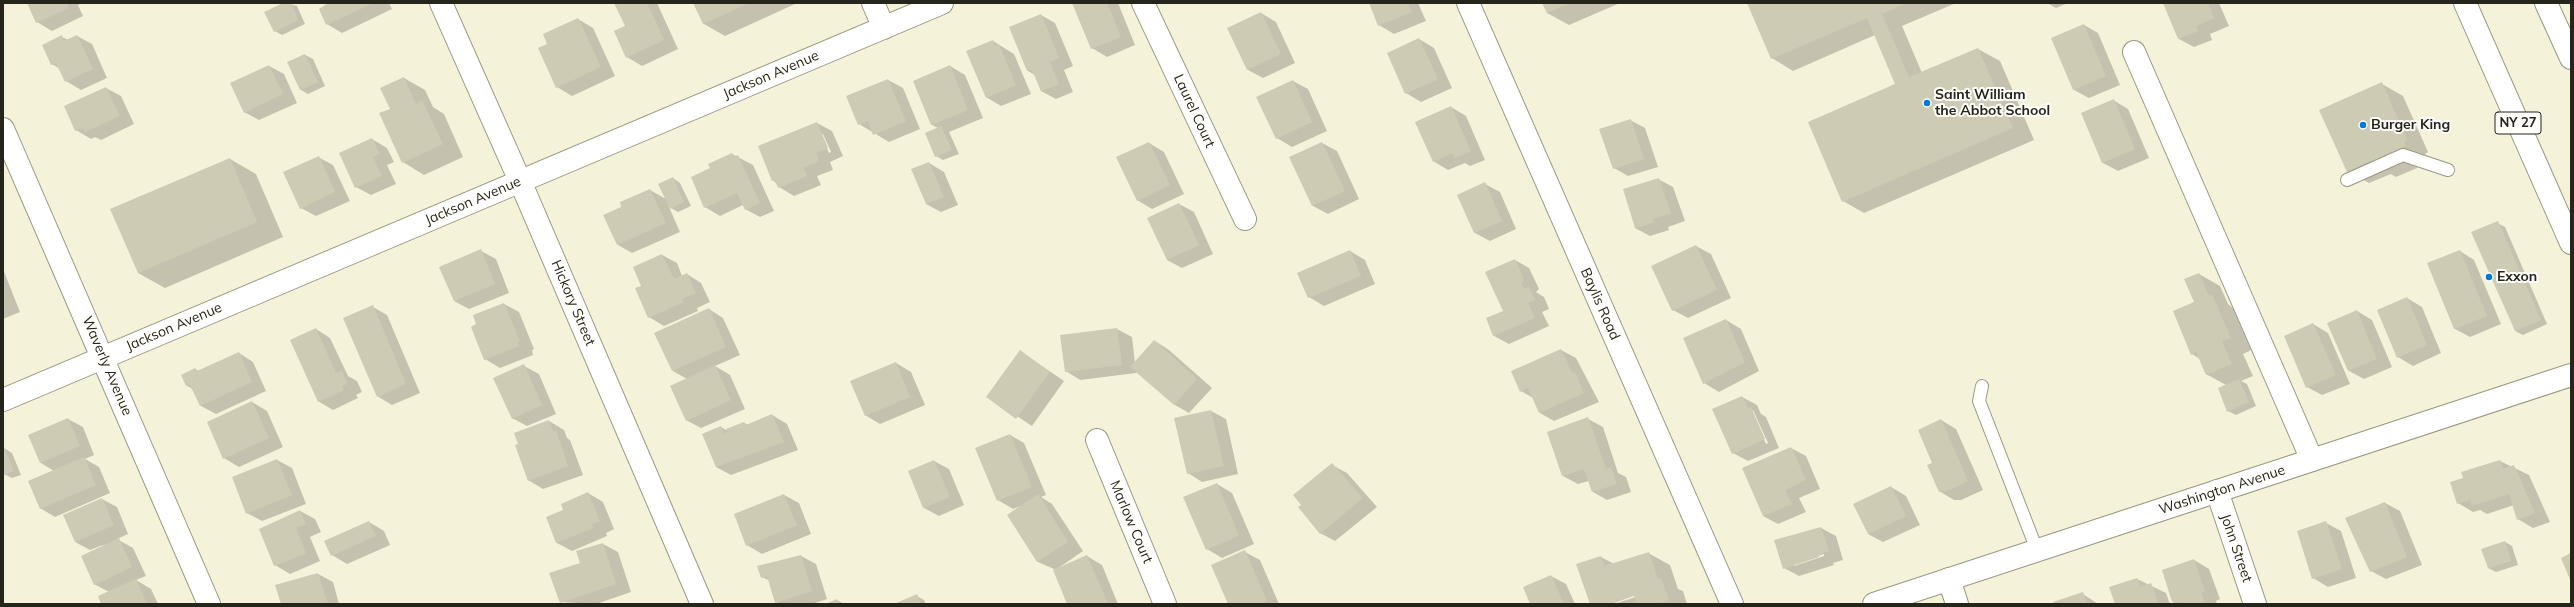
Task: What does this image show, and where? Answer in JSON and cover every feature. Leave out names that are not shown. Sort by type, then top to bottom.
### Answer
[{"type":"main road","name":"Hickory Street","points":[[440,3],[520,181],[702,604]]},
{"type":"main road","points":[[873,3],[884,28]]},
{"type":"main road","name":"Jackson Avenue","points":[[3,400],[942,3]]},
{"type":"main road","name":"Laurel Court","points":[[1143,3],[1245,219]]},
{"type":"main road","name":"Baylis Road","points":[[1468,3],[1732,604]]},
{"type":"main road","name":"NY 27","points":[[2465,3],[2571,243]]},
{"type":"main road","points":[[2546,3],[2571,58]]},
{"type":"main road","points":[[2134,52],[2312,460]]},
{"type":"main road","name":"Waverly Avenue","points":[[3,129],[209,604]]},
{"type":"main road","name":"Washington Avenue","points":[[1874,604],[2571,375]]},
{"type":"main road","name":"Marlow Court","points":[[1097,440],[1165,604]]},
{"type":"main road","name":"John Street","points":[[2217,491],[2255,604]]},
{"type":"main road","points":[[1949,579],[1957,604]]},
{"type":"lane","points":[[2347,180],[2403,155],[2448,170]]},
{"type":"lane","points":[[1982,386],[1979,401],[2037,550]]},
{"type":"building","points":[[27,3],[67,3],[69,8],[36,23]]},
{"type":"building","points":[[283,3],[291,3],[298,20],[274,32],[264,12]]},
{"type":"building","points":[[328,3],[373,3],[326,25],[319,9]]},
{"type":"building","points":[[614,3],[647,3],[664,40],[626,58],[614,31],[625,26]]},
{"type":"building","points":[[693,3],[749,3],[703,24]]},
{"type":"building","points":[[1072,3],[1107,3],[1121,37],[1091,49]]},
{"type":"building","points":[[1369,3],[1408,3],[1412,12],[1378,26]]},
{"type":"building","points":[[1542,3],[1571,3],[1547,13]]},
{"type":"building","name":"Saint William the Abbot School","points":[[1747,3],[1907,3],[1882,14],[1909,77],[1978,48],[2013,128],[1842,202],[1808,122],[1895,84],[1867,18],[1771,59]]},
{"type":"building","points":[[2163,3],[2208,3],[2214,18],[2196,26],[2198,31],[2178,39]]},
{"type":"building","points":[[1261,12],[1281,54],[1247,70],[1227,28]]},
{"type":"building","points":[[1041,14],[1059,58],[1050,62],[1059,84],[1041,91],[1032,70],[1027,71],[1009,27]]},
{"type":"building","points":[[578,18],[601,67],[556,88],[538,48],[547,44],[543,34]]},
{"type":"building","points":[[2084,24],[2106,76],[2073,90],[2051,38]]},
{"type":"building","points":[[62,35],[64,41],[77,35],[93,69],[65,82],[56,63],[51,65],[42,45]]},
{"type":"building","points":[[1419,38],[1438,79],[1405,94],[1387,53]]},
{"type":"building","points":[[993,40],[995,46],[999,44],[1016,85],[986,98],[966,51]]},
{"type":"building","points":[[305,54],[318,82],[300,90],[287,62]]},
{"type":"building","points":[[269,65],[283,94],[244,113],[230,83]]},
{"type":"building","points":[[950,65],[968,110],[931,125],[913,81]]},
{"type":"building","points":[[404,77],[416,104],[422,100],[443,144],[402,163],[379,113],[390,109],[380,88]]},
{"type":"building","points":[[888,79],[906,121],[873,135],[868,121],[858,125],[846,96]]},
{"type":"building","points":[[1293,80],[1312,122],[1276,139],[1256,97]]},
{"type":"building","name":"Burger King","points":[[2382,82],[2407,140],[2404,142],[2406,146],[2395,151],[2396,155],[2374,165],[2372,160],[2347,172],[2319,110]]},
{"type":"building","points":[[106,87],[120,116],[85,132],[83,128],[75,131],[64,106]]},
{"type":"building","points":[[2114,99],[2135,149],[2102,163],[2081,113]]},
{"type":"building","points":[[1451,106],[1471,151],[1455,158],[1452,153],[1433,162],[1415,122]]},
{"type":"building","points":[[1631,119],[1644,159],[1613,169],[1599,129]]},
{"type":"building","points":[[817,122],[828,148],[816,153],[819,161],[803,168],[807,176],[778,188],[775,180],[772,181],[758,146]]},
{"type":"building","points":[[941,126],[952,150],[935,157],[925,133]]},
{"type":"building","points":[[372,138],[380,154],[373,157],[382,176],[355,188],[339,153]]},
{"type":"building","points":[[1149,142],[1170,185],[1137,201],[1116,157]]},
{"type":"building","points":[[1322,142],[1345,191],[1312,206],[1289,157]]},
{"type":"building","points":[[732,153],[734,157],[738,155],[760,203],[745,210],[737,193],[704,208],[691,177],[710,168],[708,164]]},
{"type":"building","points":[[319,156],[335,192],[300,209],[283,172]]},
{"type":"building","points":[[230,158],[257,222],[138,273],[110,209]]},
{"type":"building","points":[[929,162],[944,197],[926,204],[911,169]]},
{"type":"building","points":[[673,177],[684,202],[670,209],[658,184]]},
{"type":"building","points":[[1659,178],[1671,213],[1653,219],[1655,222],[1635,228],[1623,189]]},
{"type":"building","points":[[1485,182],[1502,221],[1474,233],[1457,195]]},
{"type":"building","points":[[650,189],[666,223],[617,245],[603,215],[621,207],[620,202]]},
{"type":"building","points":[[1179,203],[1199,245],[1167,260],[1147,218]]},
{"type":"building","points":[[2498,221],[2541,320],[2515,331],[2471,232]]},
{"type":"building","points":[[1696,245],[1717,290],[1672,311],[1651,266]]},
{"type":"building","points":[[481,249],[495,284],[454,301],[439,267]]},
{"type":"building","points":[[1350,250],[1361,276],[1308,298],[1297,273]]},
{"type":"building","points":[[2460,250],[2487,316],[2454,329],[2427,263]]},
{"type":"building","points":[[662,254],[674,279],[687,273],[696,293],[682,299],[684,302],[648,318],[635,288],[641,286],[633,267]]},
{"type":"building","points":[[1515,259],[1524,281],[1521,282],[1524,289],[1529,287],[1535,300],[1528,303],[1535,318],[1493,336],[1486,318],[1503,311],[1485,272]]},
{"type":"building","points":[[2199,273],[2209,296],[2212,294],[2231,338],[2222,341],[2232,364],[2206,375],[2196,352],[2191,355],[2173,311],[2194,302],[2184,279]]},
{"type":"building","points":[[2407,297],[2427,345],[2397,358],[2377,310]]},
{"type":"building","points":[[504,303],[520,341],[517,342],[519,346],[484,360],[471,327],[476,324],[473,315]]},
{"type":"building","points":[[373,305],[406,384],[377,397],[343,318]]},
{"type":"building","points":[[709,308],[726,347],[672,371],[654,333]]},
{"type":"building","points":[[2357,310],[2377,359],[2348,371],[2327,323]]},
{"type":"building","points":[[1726,319],[1745,362],[1703,384],[1683,338]]},
{"type":"building","points":[[2313,323],[2336,375],[2306,388],[2284,336]]},
{"type":"building","points":[[316,328],[336,373],[342,371],[347,384],[342,386],[344,390],[318,402],[290,340]]},
{"type":"building","points":[[1117,328],[1122,365],[1065,372],[1060,335]]},
{"type":"building","points":[[1154,340],[1197,379],[1174,405],[1130,367]]},
{"type":"building","points":[[1561,349],[1572,373],[1575,372],[1584,393],[1539,413],[1528,388],[1520,392],[1511,371]]},
{"type":"building","points":[[1020,350],[1050,372],[1016,419],[986,397]]},
{"type":"building","points":[[239,352],[252,382],[200,406],[190,385],[186,386],[181,375],[195,368],[197,371]]},
{"type":"building","points":[[896,362],[910,397],[865,416],[850,381]]},
{"type":"building","points":[[524,364],[542,405],[512,419],[493,378]]},
{"type":"building","points":[[715,365],[731,400],[686,421],[670,386]]},
{"type":"building","points":[[2239,379],[2249,402],[2227,412],[2218,388]]},
{"type":"building","points":[[1742,396],[1748,408],[1751,407],[1765,439],[1732,454],[1712,409]]},
{"type":"building","points":[[252,401],[269,438],[223,459],[207,422]]},
{"type":"building","points":[[1211,410],[1224,466],[1187,474],[1174,418]]},
{"type":"building","points":[[772,414],[784,442],[716,467],[702,434],[721,426],[724,434],[727,432],[726,429],[744,422],[746,425]]},
{"type":"building","points":[[1588,417],[1606,469],[1611,467],[1617,484],[1592,492],[1584,469],[1562,476],[1547,432]]},
{"type":"building","points":[[68,418],[80,446],[40,463],[28,435]]},
{"type":"building","points":[[1941,419],[1968,481],[1945,492],[1944,490],[1939,492],[1927,465],[1932,463],[1918,430]]},
{"type":"building","points":[[549,420],[553,431],[556,430],[568,466],[528,481],[515,445],[518,444],[514,433]]},
{"type":"building","points":[[1010,434],[1032,487],[997,501],[975,448]]},
{"type":"building","points":[[4,447],[14,471],[4,475],[3,448]]},
{"type":"building","points":[[1791,447],[1806,480],[1785,490],[1792,504],[1763,516],[1742,468]]},
{"type":"building","points":[[84,457],[96,485],[40,509],[28,481]]},
{"type":"building","points":[[277,459],[292,495],[246,514],[232,477]]},
{"type":"building","points":[[934,460],[950,497],[923,508],[908,471]]},
{"type":"building","points":[[2500,460],[2503,469],[2514,465],[2535,513],[2517,520],[2509,494],[2472,506],[2470,500],[2457,504],[2450,482],[2463,478],[2461,472]]},
{"type":"building","points":[[1332,463],[1363,498],[1320,534],[1298,507],[1301,505],[1293,495]]},
{"type":"building","points":[[1217,483],[1239,536],[1206,550],[1183,497]]},
{"type":"building","points":[[1891,486],[1906,516],[1868,534],[1853,504]]},
{"type":"building","points":[[588,492],[600,521],[592,524],[593,528],[556,543],[546,517],[563,510],[561,504]]},
{"type":"building","points":[[784,494],[797,525],[746,546],[734,514]]},
{"type":"building","points":[[1038,494],[1068,542],[1037,562],[1007,515]]},
{"type":"building","points":[[102,498],[114,525],[75,542],[63,515]]},
{"type":"building","points":[[2385,502],[2407,557],[2370,572],[2345,518]]},
{"type":"building","points":[[300,510],[306,524],[296,528],[306,553],[274,566],[259,529]]},
{"type":"building","points":[[369,521],[376,536],[331,556],[324,541]]},
{"type":"building","points":[[2326,521],[2342,569],[2312,579],[2297,531]]},
{"type":"building","points":[[1821,527],[1829,551],[1819,555],[1819,557],[1783,569],[1774,540]]},
{"type":"building","points":[[119,538],[132,567],[94,585],[81,556]]},
{"type":"building","points":[[2505,541],[2511,561],[2488,568],[2481,549]]},
{"type":"building","points":[[603,543],[616,584],[560,603],[549,573],[580,563],[576,551]]},
{"type":"building","points":[[1245,550],[1267,601],[1261,604],[1228,604],[1211,565]]},
{"type":"building","points":[[1649,552],[1658,579],[1661,578],[1669,600],[1658,604],[1637,604],[1634,596],[1611,604],[1590,604],[1576,564],[1601,556],[1604,566]]},
{"type":"building","points":[[2571,553],[2571,582],[2561,558]]},
{"type":"building","points":[[801,555],[812,591],[775,603],[767,576],[761,578],[757,566]]},
{"type":"building","points":[[1087,555],[1108,604],[1067,604],[1053,570]]},
{"type":"building","points":[[2194,559],[2205,591],[2201,592],[2205,604],[2172,602],[2162,570]]},
{"type":"building","points":[[318,573],[327,601],[319,604],[281,604],[275,585]]},
{"type":"building","points":[[1551,575],[1564,604],[1530,604],[1523,587]]},
{"type":"building","points":[[2137,578],[2140,587],[2151,583],[2158,604],[2115,604],[2109,587]]},
{"type":"building","points":[[136,579],[147,604],[101,604],[98,596]]},
{"type":"building","points":[[2083,592],[2087,604],[2054,604],[2053,602]]},
{"type":"building","points":[[917,594],[921,604],[894,604]]},
{"type":"building","points":[[837,599],[839,604],[825,604]]},
{"type":"place","name":"Saint William the Abbot School","points":[[1927,103]]},
{"type":"place","name":"Burger King","points":[[2363,125]]},
{"type":"place","name":"Exxon","points":[[2489,277]]}]
